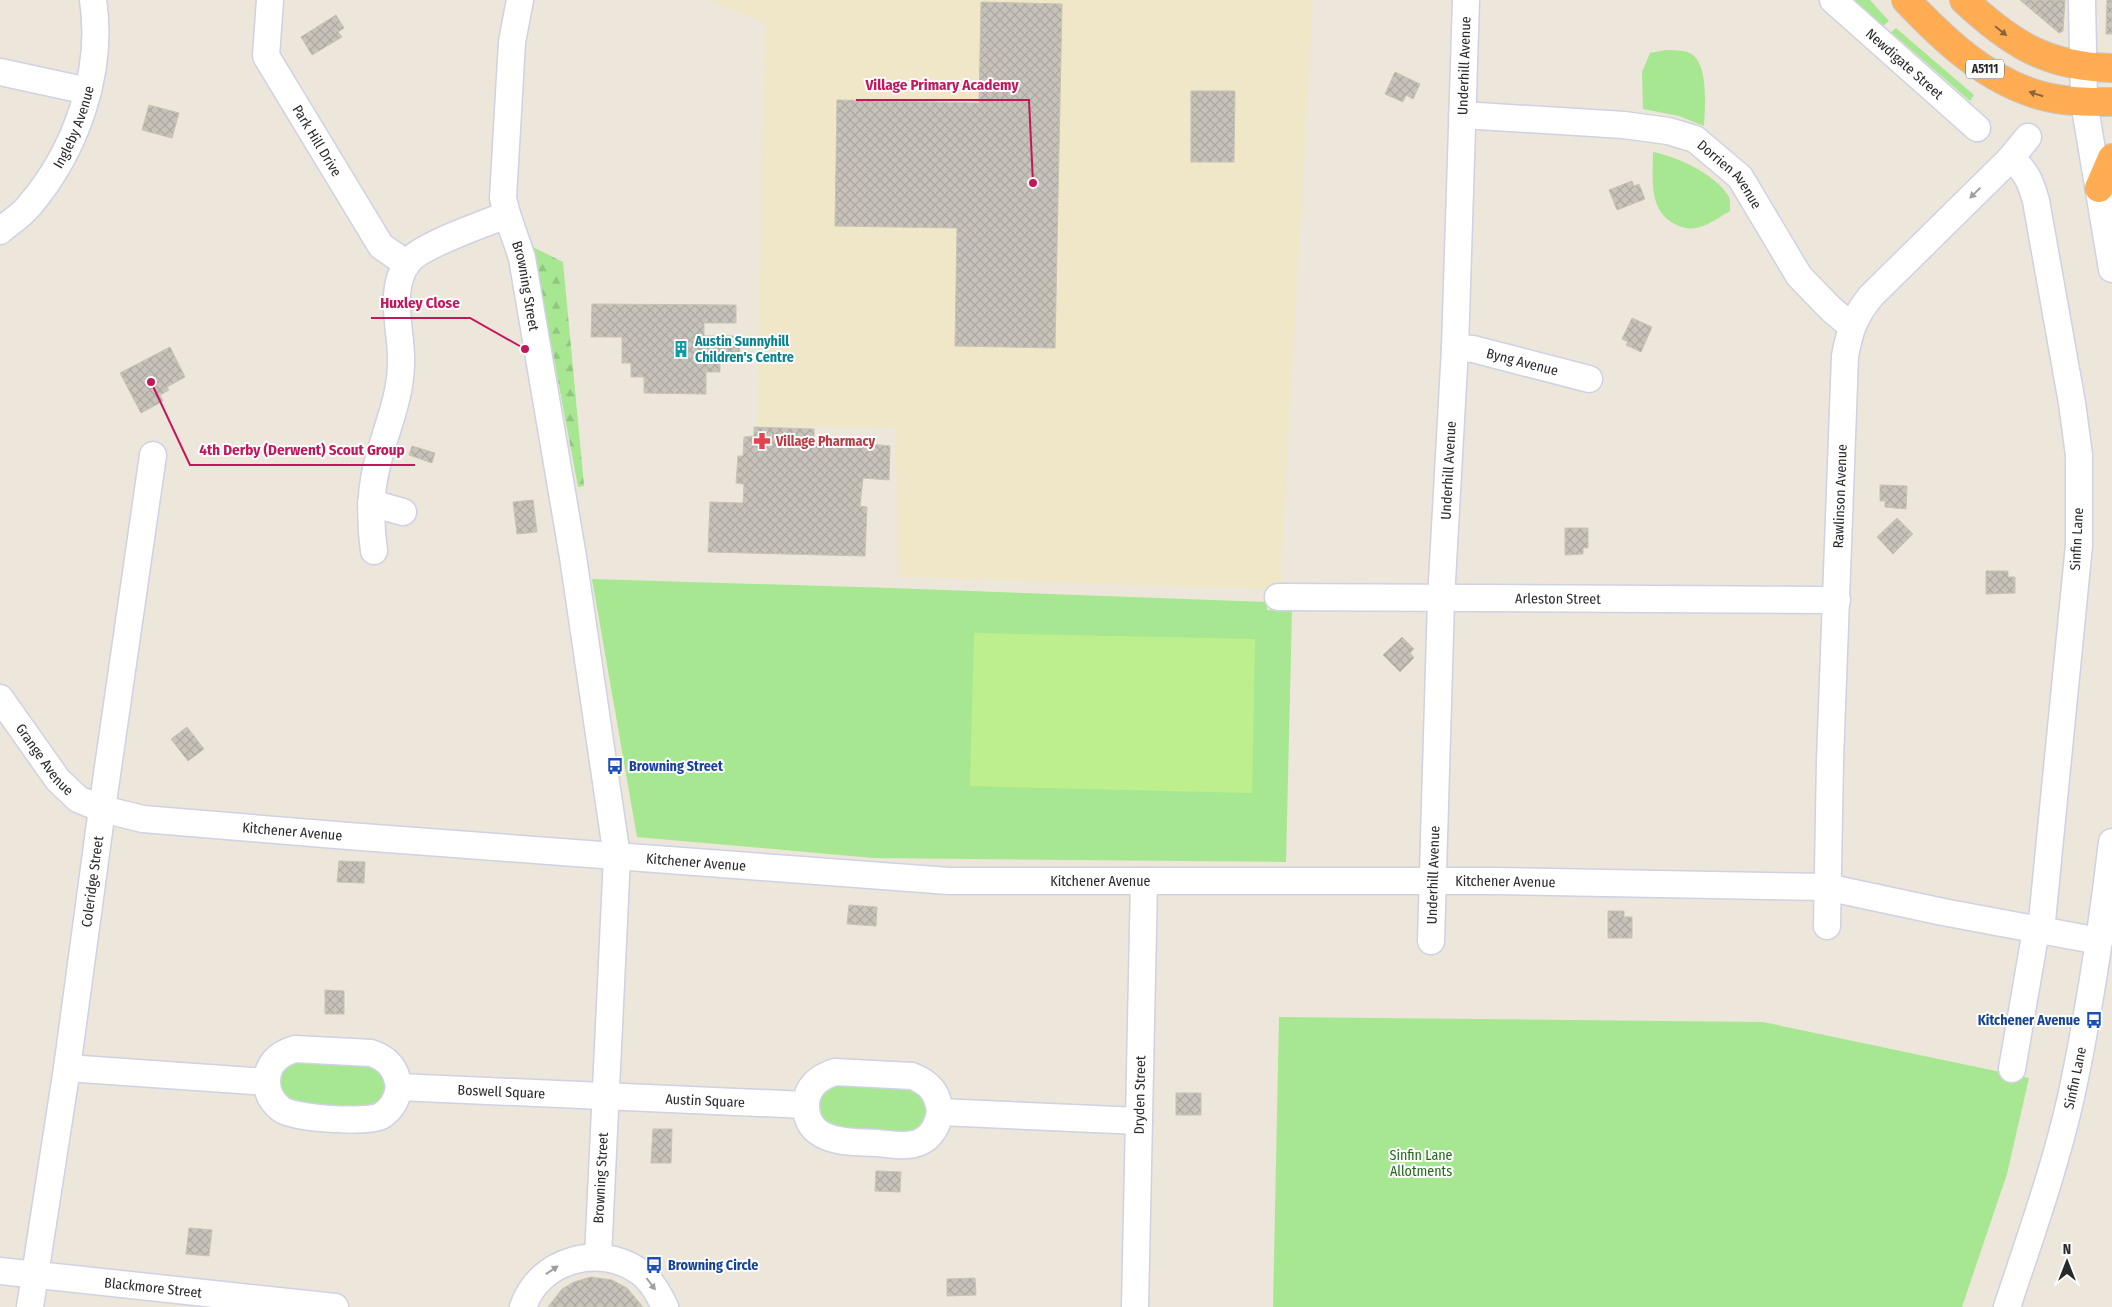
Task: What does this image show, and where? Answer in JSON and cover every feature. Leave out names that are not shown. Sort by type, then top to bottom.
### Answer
[{"type":"highway","name":"A5111","points":[[1906,0],[1938,35],[1991,74],[2017,87],[2040,96],[2084,102],[2112,102]]},
{"type":"highway","name":"A5111","points":[[1964,0],[2014,42],[2028,50],[2060,62],[2112,68]]},
{"type":"highway","points":[[2099,188],[2112,158]]},
{"type":"street","name":"Ingleby Avenue","points":[[0,231],[28,207],[53,174],[72,139],[88,91],[95,46],[93,0]]},
{"type":"street","name":"Park Hill Drive","points":[[270,0],[266,56],[381,246],[407,264]]},
{"type":"street","name":"Browning Street","points":[[520,0],[512,52],[503,198],[506,215],[515,234],[524,268],[573,557],[618,857],[598,1258]]},
{"type":"street","name":"Underhill Avenue","points":[[1431,941],[1441,599],[1455,348],[1466,0]]},
{"type":"street","name":"Newdigate Street","points":[[1833,0],[1977,128]]},
{"type":"street","points":[[2082,0],[2084,102],[2112,269]]},
{"type":"street","points":[[0,72],[88,91]]},
{"type":"street","name":"Dorrien Avenue","points":[[1462,115],[1624,125],[1668,131],[1695,139],[1740,177],[1799,276],[1831,309],[1851,326]]},
{"type":"street","name":"Rawlinson Avenue","points":[[1827,926],[1826,887],[1846,356],[1851,326],[1859,311],[1871,296],[2010,159],[2028,137]]},
{"type":"street","name":"Sinfin Lane","points":[[2010,159],[2018,164],[2027,175],[2036,200],[2079,455],[2079,545],[2039,930],[2012,1069]]},
{"type":"street","points":[[374,551],[370,523],[376,469],[394,412],[400,381],[402,354],[397,297],[400,280],[407,264],[424,250],[506,215]]},
{"type":"street","name":"Byng Avenue","points":[[1455,348],[1473,350],[1589,379]]},
{"type":"street","name":"Coleridge Street","points":[[30,1307],[67,1068],[153,455]]},
{"type":"street","points":[[371,503],[403,512]]},
{"type":"street","name":"Arleston Street","points":[[1278,598],[1837,600]]},
{"type":"street","name":"Grange Avenue","points":[[0,698],[58,780],[78,799],[102,809]]},
{"type":"street","name":"Kitchener Avenue","points":[[102,809],[143,819],[949,881],[1432,881],[1826,887],[2098,941]]},
{"type":"street","name":"Sinfin Lane","points":[[2007,1307],[2040,1209],[2071,1096],[2098,941],[2112,842]]},
{"type":"street","name":"Dryden Street","points":[[1135,1307],[1144,881]]},
{"type":"street","points":[[295,1049],[371,1053],[381,1057],[390,1064],[397,1076],[399,1087],[397,1098],[390,1109],[379,1116],[365,1120],[296,1115],[282,1110],[271,1100],[267,1082],[267,1075],[276,1058],[295,1049]]},
{"type":"street","points":[[67,1068],[267,1082]]},
{"type":"street","points":[[835,1072],[912,1076],[932,1087],[939,1100],[940,1112],[938,1123],[931,1134],[920,1142],[906,1145],[836,1141],[821,1135],[810,1125],[806,1114],[806,1106],[806,1100],[811,1087],[825,1075],[835,1072]]},
{"type":"street","name":"Boswell Square","points":[[399,1087],[605,1095]]},
{"type":"street","name":"Austin Square","points":[[605,1095],[806,1106]]},
{"type":"street","points":[[940,1112],[1139,1121]]},
{"type":"street","points":[[523,1307],[527,1294],[550,1270],[572,1259],[588,1256],[614,1259],[638,1270],[650,1281],[665,1307]]},
{"type":"street","name":"Blackmore Street","points":[[0,1271],[335,1307]]},
{"type":"shaded area","points":[[709,0],[1313,0],[1280,590],[899,577],[895,428],[757,426],[765,23]]},
{"type":"green space","points":[[1851,0],[1870,0],[1889,21],[1882,27]]},
{"type":"green space","points":[[1896,28],[1974,95],[1970,101],[1891,32]]},
{"type":"green space","points":[[1666,50],[1690,53],[1696,58],[1700,66],[1705,86],[1704,126],[1679,116],[1643,109],[1642,72],[1650,53]]},
{"type":"green space","points":[[1653,152],[1684,162],[1704,173],[1728,195],[1730,211],[1710,223],[1695,228],[1680,227],[1665,217],[1659,210],[1654,192]]},
{"type":"green space","points":[[533,247],[563,262],[584,486],[578,487]]},
{"type":"green space","points":[[592,579],[1267,602],[1267,610],[1292,611],[1286,862],[873,858],[637,837]]},
{"type":"green space","points":[[974,633],[1255,639],[1252,793],[970,786]]},
{"type":"green space","name":"Sinfin Lane Allotments","points":[[1279,1017],[1763,1022],[2029,1078],[2007,1174],[1962,1307],[1273,1307]]},
{"type":"green space","points":[[289,1058],[370,1060],[391,1078],[377,1109],[299,1108],[278,1095],[279,1067]]},
{"type":"green space","points":[[828,1081],[911,1083],[933,1102],[917,1136],[825,1130],[812,1101]]},
{"type":"building","points":[[2020,0],[2065,0],[2063,31],[2059,33]]},
{"type":"building","points":[[2107,0],[2112,0],[2112,34],[2106,34]]},
{"type":"building","points":[[981,2],[1062,4],[1055,348],[955,346],[957,228],[835,226],[837,100],[979,103]]},
{"type":"building","points":[[336,15],[344,28],[338,32],[342,37],[312,55],[301,37]]},
{"type":"building","points":[[1395,72],[1420,84],[1413,99],[1406,95],[1403,102],[1385,94]]},
{"type":"building","points":[[1191,91],[1235,91],[1234,162],[1191,162]]},
{"type":"building","points":[[149,105],[179,113],[172,138],[142,130]]},
{"type":"building","points":[[1632,181],[1634,186],[1639,184],[1645,199],[1617,210],[1609,190]]},
{"type":"building","name":"Austin Sunnyhill Children's Centre","points":[[592,304],[736,305],[736,323],[704,323],[704,336],[740,336],[739,361],[720,361],[720,372],[706,372],[706,394],[644,393],[644,377],[631,377],[631,363],[622,363],[622,337],[591,337]]},
{"type":"building","points":[[1632,318],[1652,327],[1641,352],[1626,345],[1628,342],[1622,339]]},
{"type":"building","points":[[170,347],[185,377],[167,387],[169,390],[160,395],[163,401],[141,413],[120,373]]},
{"type":"building","points":[[754,427],[814,429],[814,439],[890,446],[889,480],[863,478],[860,506],[867,507],[865,556],[708,552],[710,502],[743,503],[744,484],[736,483],[738,456],[743,456],[744,437],[754,436]]},
{"type":"building","points":[[412,446],[435,453],[432,463],[409,455]]},
{"type":"building","points":[[1880,485],[1907,486],[1906,509],[1885,507],[1885,501],[1880,501]]},
{"type":"building","points":[[533,500],[537,532],[517,534],[513,502]]},
{"type":"building","points":[[1897,518],[1913,534],[1893,554],[1877,537]]},
{"type":"building","points":[[1565,528],[1588,528],[1588,548],[1583,548],[1583,554],[1565,555]]},
{"type":"building","points":[[1986,571],[2008,571],[2008,577],[2015,577],[2015,593],[1986,594]]},
{"type":"building","points":[[1402,637],[1414,649],[1410,653],[1414,658],[1400,672],[1383,655]]},
{"type":"building","points":[[187,727],[204,749],[188,761],[171,739]]},
{"type":"building","points":[[339,861],[365,862],[364,883],[337,882]]},
{"type":"building","points":[[849,905],[877,907],[876,926],[847,924]]},
{"type":"building","points":[[1608,911],[1624,911],[1624,917],[1632,917],[1632,938],[1608,938]]},
{"type":"building","points":[[325,990],[344,991],[344,1014],[325,1014]]},
{"type":"building","points":[[1176,1093],[1201,1093],[1201,1115],[1176,1115]]},
{"type":"building","points":[[653,1129],[672,1129],[671,1163],[651,1163]]},
{"type":"building","points":[[876,1171],[901,1172],[900,1192],[875,1191]]},
{"type":"building","points":[[189,1228],[212,1230],[209,1256],[186,1254]]},
{"type":"building","points":[[591,1277],[612,1280],[627,1288],[643,1307],[548,1307],[562,1289],[574,1282]]},
{"type":"building","points":[[975,1278],[976,1295],[947,1296],[947,1279]]},
{"type":"place","name":"Village Primary Academy","points":[[1033,183]]},
{"type":"place","name":"Huxley Close","points":[[525,349]]},
{"type":"place","name":"Austin Sunnyhill Children's Centre","points":[[681,349]]},
{"type":"place","name":"4th Derby (Derwent) Scout Group","points":[[151,382]]},
{"type":"place","name":"Village Pharmacy","points":[[762,441]]},
{"type":"place","name":"Browning Street","points":[[615,766]]},
{"type":"place","name":"Kitchener Avenue","points":[[2094,1020]]},
{"type":"place","name":"Browning Circle","points":[[654,1265]]}]
